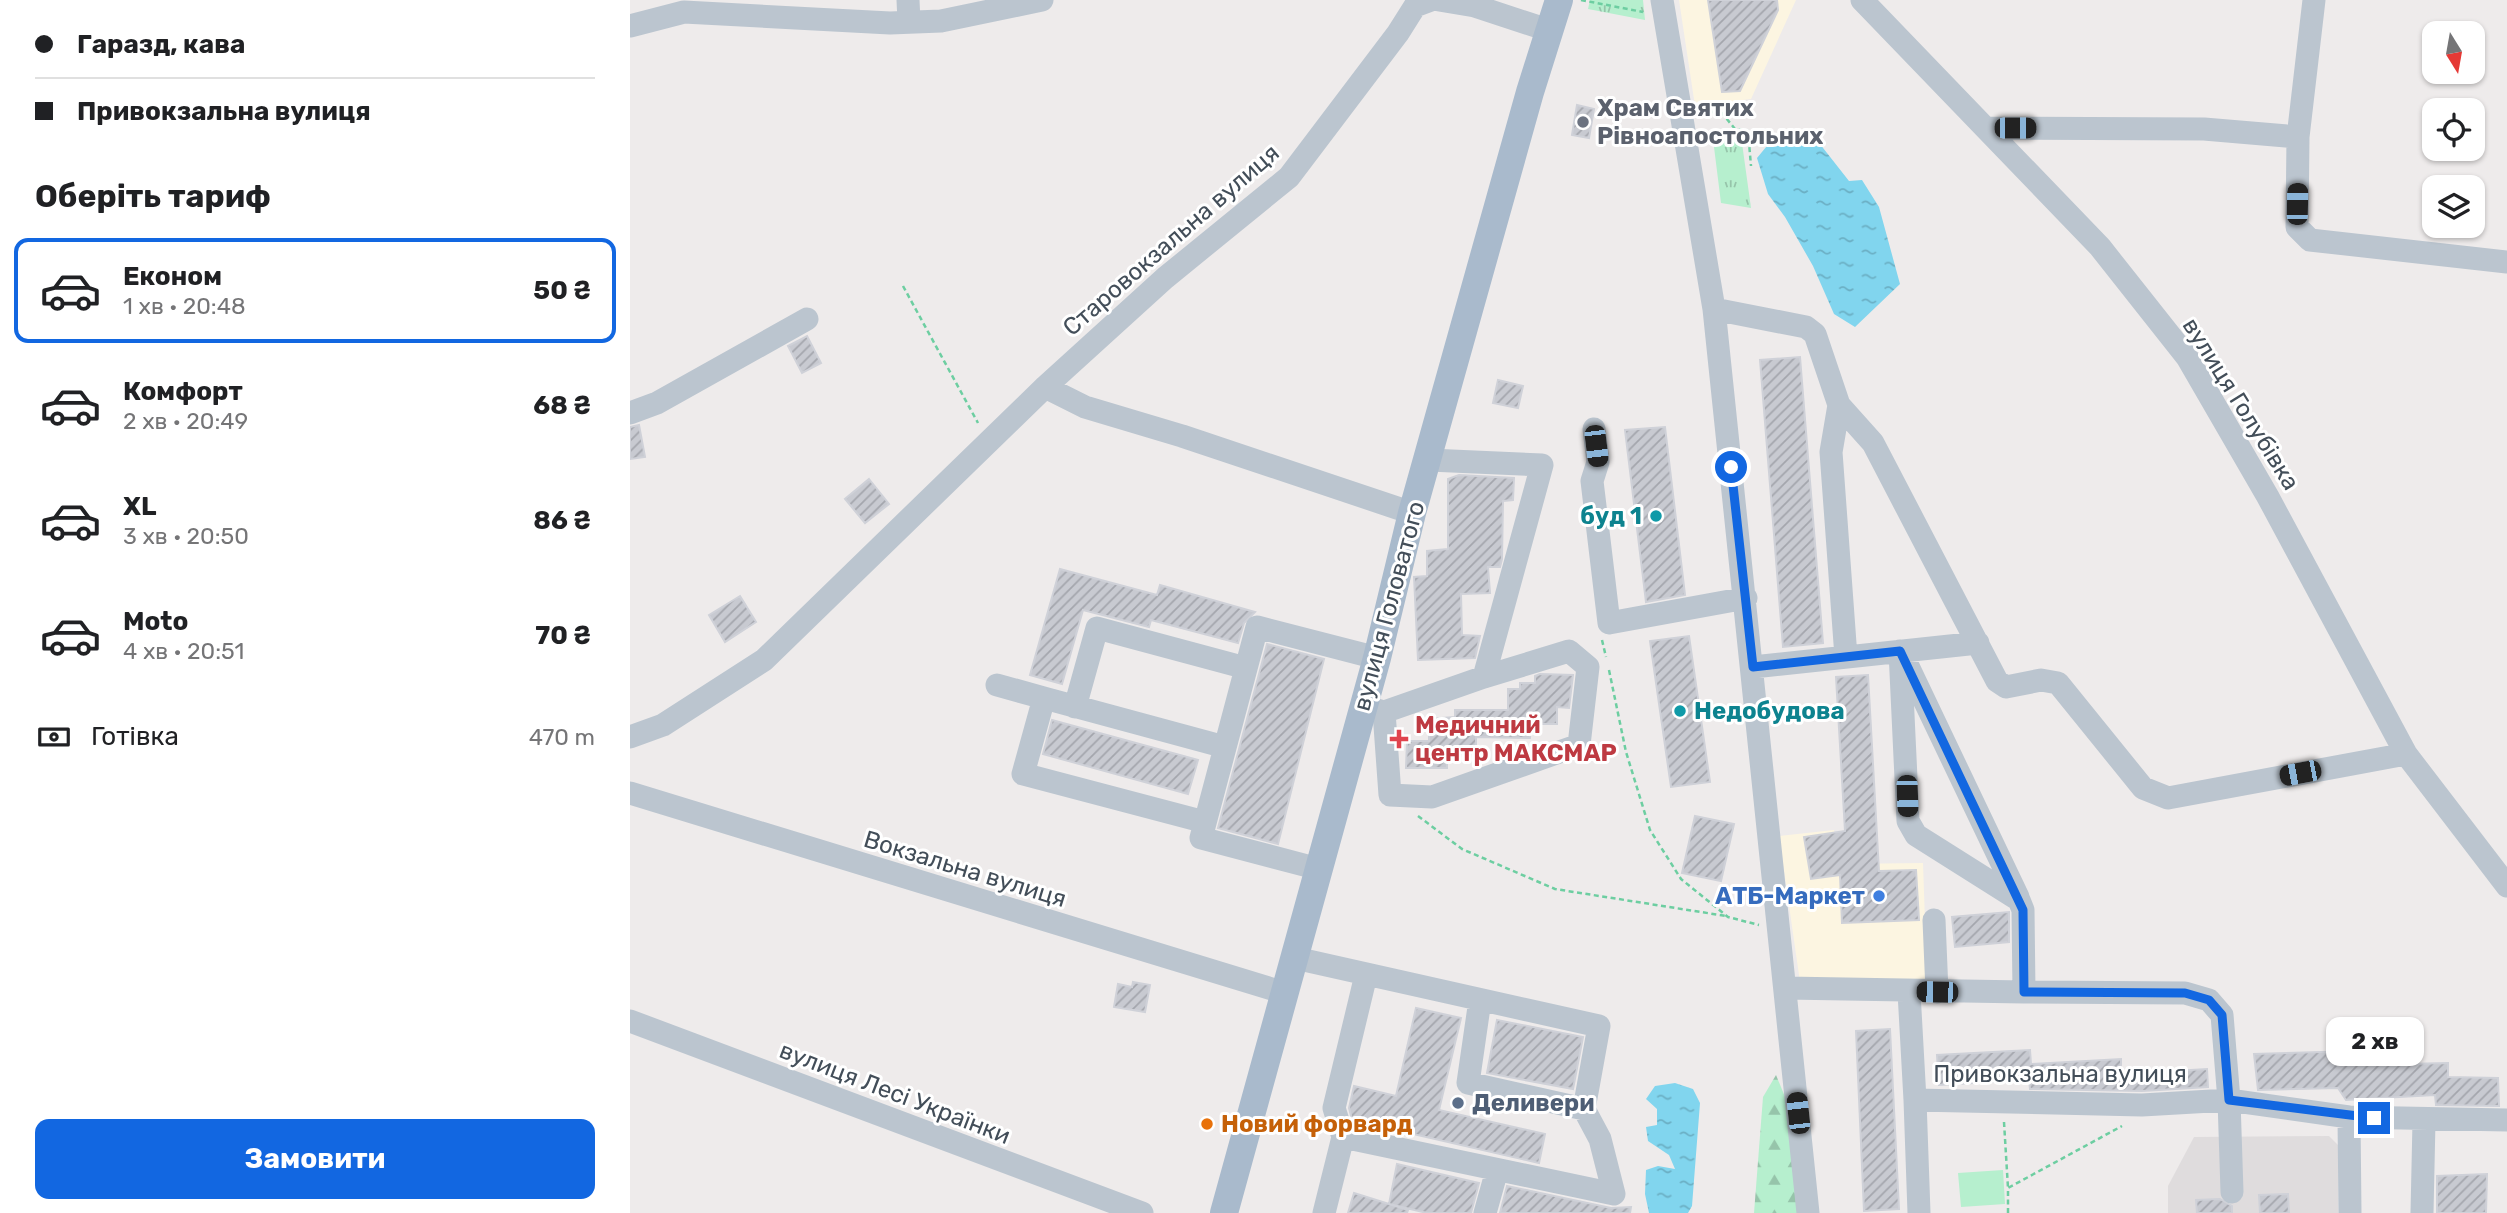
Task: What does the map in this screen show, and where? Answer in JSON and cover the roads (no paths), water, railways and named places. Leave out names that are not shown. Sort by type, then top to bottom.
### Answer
[{"type":"main road","name":"вулиця Головатого","points":[[1224,1213],[1319,869],[1373,709],[1377,658],[1412,513],[1530,92],[1559,0]]},
{"type":"street","points":[[630,26],[668,8],[684,12],[908,11],[941,21],[1042,0]]},
{"type":"street","points":[[1439,0],[1475,6],[1550,31]]},
{"type":"street","name":"вулиця Голубівка","points":[[1862,0],[2100,247],[2187,357],[2268,497],[2406,754],[2505,882]]},
{"type":"street","points":[[2314,0],[2298,137],[2297,227],[2310,240],[2507,262]]},
{"type":"street","name":"Старовокзальна вулиця","points":[[630,737],[663,725],[764,660],[839,591],[1045,387],[1164,278],[1289,177],[1398,33],[1417,2]]},
{"type":"street","points":[[1655,6],[1714,309],[1808,1213]]},
{"type":"street","points":[[1988,128],[2204,129],[2298,137]]},
{"type":"street","points":[[1714,309],[1806,327],[1815,334],[1839,405],[1872,443],[1997,681],[2006,687],[2041,680],[2058,684],[2143,788],[2168,798],[2406,754]]},
{"type":"street","points":[[630,413],[657,403],[807,319]]},
{"type":"street","points":[[1045,387],[1085,407],[1182,436],[1412,513]]},
{"type":"street","points":[[1839,405],[1830,452],[1846,657]]},
{"type":"street","points":[[1594,429],[1598,462],[1592,481],[1609,623],[1746,598]]},
{"type":"street","points":[[1429,460],[1542,466],[1484,677]]},
{"type":"street","points":[[1319,869],[1201,838],[1257,627],[1377,658]]},
{"type":"street","points":[[1074,706],[1097,628],[1246,668]]},
{"type":"street","points":[[1753,667],[1978,643]]},
{"type":"street","points":[[1569,651],[1588,667],[1579,745],[1432,797],[1390,795],[1373,709],[1484,677],[1569,651]]},
{"type":"street","points":[[1900,651],[1908,821],[1916,835],[2019,900]]},
{"type":"street","points":[[1900,651],[2023,910],[2024,992]]},
{"type":"street","points":[[997,685],[1225,747]]},
{"type":"street","points":[[1044,698],[1023,774],[1205,822]]},
{"type":"street","name":"Вокзальна вулиця","points":[[630,793],[1285,993]]},
{"type":"street","points":[[1934,920],[1937,992]]},
{"type":"street","points":[[1295,958],[1598,1027],[1584,1109],[1600,1139],[1614,1194],[1343,1138]]},
{"type":"street","points":[[1324,1213],[1343,1138],[1334,1108],[1366,975]]},
{"type":"street","points":[[1786,988],[1909,992],[2185,993],[2209,1000],[2222,1015],[2229,1100],[2232,1192]]},
{"type":"street","name":"Привокзальна вулиця","points":[[1909,992],[1915,1100],[2142,1105],[2229,1100],[2349,1117],[2424,1121],[2507,1120]]},
{"type":"street","points":[[1480,1000],[1468,1083],[1584,1109]]},
{"type":"street","name":"вулиця Лесі Українки","points":[[630,1021],[1142,1213]]},
{"type":"street","points":[[1915,1100],[1919,1213]]},
{"type":"street","points":[[2349,1117],[2350,1213]]},
{"type":"street","points":[[2422,1213],[2424,1121]]},
{"type":"street","points":[[1485,1213],[1497,1170]]},
{"type":"water","points":[[1801,132],[1816,139],[1849,181],[1862,180],[1879,207],[1900,284],[1855,327],[1834,314],[1813,266],[1785,217],[1768,194],[1757,158],[1776,135]]},
{"type":"water","points":[[1675,1083],[1693,1089],[1700,1103],[1692,1206],[1688,1213],[1649,1213],[1645,1194],[1646,1170],[1658,1166],[1675,1169],[1669,1155],[1648,1141],[1646,1127],[1657,1125],[1657,1109],[1646,1099],[1655,1086]]},
{"type":"place","name":"Храм Святих Рівноапостольних","points":[[1583,122]]},
{"type":"place","name":"буд 1","points":[[1656,516]]},
{"type":"place","name":"Недобудова","points":[[1680,711]]},
{"type":"place","name":"Медичний центр МАКСМАР","points":[[1399,739]]},
{"type":"place","name":"АТБ-Маркет","points":[[1879,896]]},
{"type":"place","name":"Деливери","points":[[1458,1103]]},
{"type":"place","name":"Новий форвард","points":[[1207,1124]]}]
